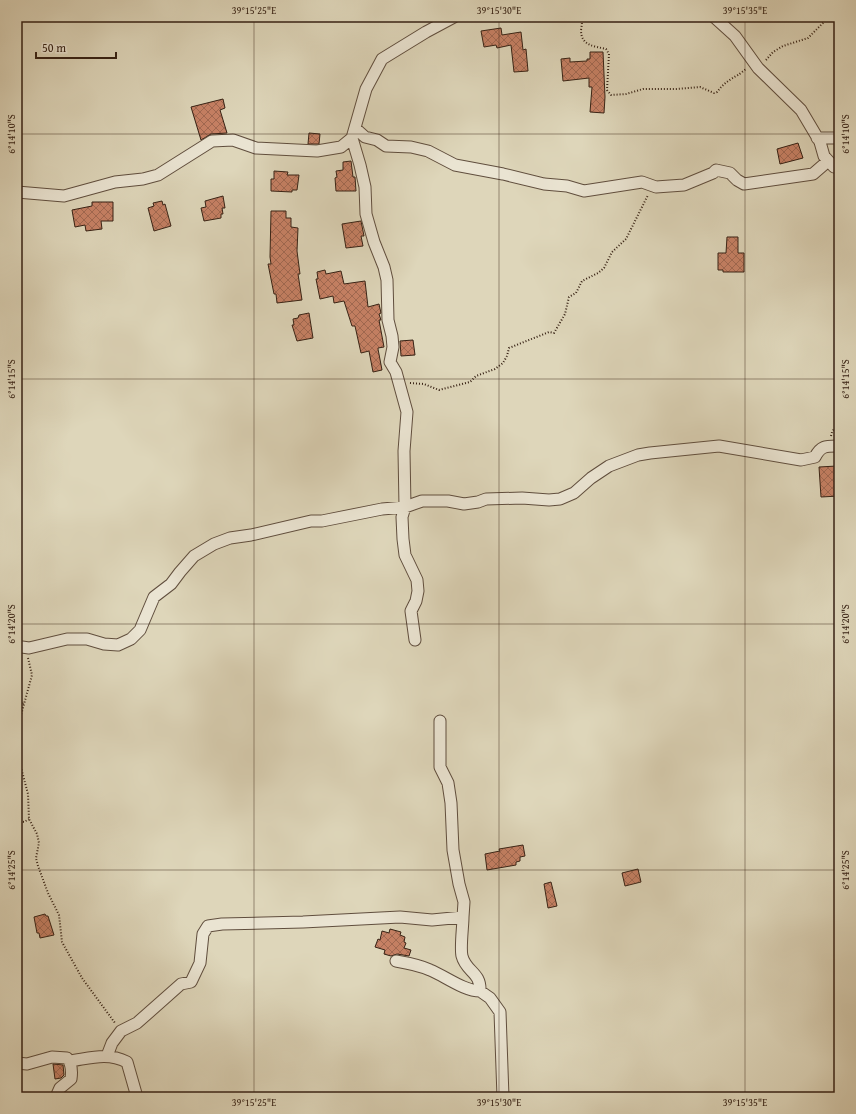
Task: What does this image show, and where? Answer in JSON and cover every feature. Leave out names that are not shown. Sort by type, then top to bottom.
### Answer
[{"type":"street","points":[[17,192],[33,192],[64,196],[115,182],[143,179],[158,175],[212,141],[233,140],[256,148],[317,151],[342,147],[354,133],[366,89],[382,59],[454,17]]},
{"type":"street","points":[[714,17],[735,36],[756,65],[801,110],[820,142],[824,156],[834,167],[839,168]]},
{"type":"street","points":[[354,133],[377,140],[386,146],[428,151],[455,166],[503,174],[528,181],[567,186],[584,191],[642,182],[656,187],[684,185],[716,170],[730,173],[744,184],[813,174],[828,161]]},
{"type":"street","points":[[354,133],[365,187],[366,214],[387,280],[388,320],[393,347],[390,362],[396,372],[407,412],[404,451],[405,507],[402,518],[405,555],[417,580],[417,596],[412,611],[415,640]]},
{"type":"street","points":[[817,138],[839,138]]},
{"type":"street","points":[[22,647],[29,648],[67,639],[87,639],[104,644],[118,645],[131,639],[140,630],[154,598],[171,584],[194,556],[214,544],[230,538],[251,535],[311,521],[322,521],[382,509],[405,507],[422,501],[448,501],[464,504],[486,499],[560,499],[574,494],[591,478],[609,466],[650,453],[719,446],[801,460],[816,457],[819,450],[826,446],[839,446]]},
{"type":"street","points":[[440,721],[440,767],[448,783],[453,850],[464,902],[462,956],[468,968],[475,974],[481,983],[480,991]]},
{"type":"street","points":[[107,1056],[112,1042],[120,1031],[137,1023],[181,984],[191,982],[200,963],[203,934],[208,926],[222,924],[400,918],[432,920],[463,918]]},
{"type":"street","points":[[396,961],[431,970],[467,988],[480,991],[490,998],[500,1012],[503,1097]]},
{"type":"street","points":[[17,1063],[26,1064],[52,1057],[67,1058],[70,1061],[114,1056],[127,1062],[137,1097]]},
{"type":"street","points":[[56,1097],[60,1088],[71,1080],[72,1072],[70,1061]]},
{"type":"path","points":[[582,17],[581,32],[584,41],[592,47],[606,49],[609,54],[608,90],[611,95],[626,94],[643,89],[676,89],[700,86],[716,92],[722,84],[732,77],[738,75],[747,68],[765,61],[773,52],[783,46],[808,38],[827,17]]},
{"type":"path","points":[[399,383],[424,384],[439,390],[470,382],[476,376],[495,369],[503,363],[509,348],[549,332],[554,333],[564,314],[570,297],[576,293],[582,281],[598,273],[604,268],[612,252],[626,239],[643,205],[656,187]]},
{"type":"path","points":[[826,446],[830,441],[832,432],[839,422]]},
{"type":"path","points":[[22,647],[27,654],[32,675],[21,715],[18,746],[19,760],[28,794],[29,819],[37,834],[39,843],[36,858],[38,866],[48,893],[59,915],[62,942],[82,978],[120,1031]]},
{"type":"path","points":[[17,706],[24,703]]},
{"type":"path","points":[[17,821],[24,822],[29,819]]},
{"type":"building","points":[[501,28],[502,35],[521,32],[523,50],[526,49],[528,71],[514,72],[511,45],[497,48],[496,45],[484,47],[481,31]]},
{"type":"building","points":[[590,52],[603,52],[605,97],[604,113],[590,112],[592,87],[589,87],[589,78],[563,81],[561,59],[570,58],[570,62],[587,61],[587,59],[590,59]]},
{"type":"building","points":[[223,99],[225,108],[220,110],[227,133],[211,134],[201,140],[191,107]]},
{"type":"building","points":[[309,133],[320,134],[319,144],[308,144]]},
{"type":"building","points":[[798,143],[803,158],[780,164],[777,149]]},
{"type":"building","points":[[351,161],[353,177],[355,177],[356,191],[336,191],[336,171],[343,170],[343,162]]},
{"type":"building","points":[[274,171],[288,172],[287,175],[299,175],[297,190],[292,190],[292,192],[271,191],[271,179],[274,179]]},
{"type":"building","points":[[223,196],[225,208],[222,208],[223,214],[221,214],[221,218],[204,221],[201,208],[206,207],[205,201]]},
{"type":"building","points":[[162,201],[163,205],[165,204],[171,226],[154,231],[148,208],[154,206],[153,203]]},
{"type":"building","points":[[92,202],[113,202],[113,221],[101,221],[102,229],[86,231],[85,225],[75,227],[72,210],[92,206]]},
{"type":"building","points":[[271,211],[286,211],[286,218],[291,218],[291,227],[298,228],[297,251],[300,274],[298,274],[302,300],[277,303],[268,264],[271,264]]},
{"type":"building","points":[[361,221],[364,236],[361,236],[363,246],[346,248],[342,224]]},
{"type":"building","points":[[727,237],[738,237],[738,253],[744,253],[744,272],[723,272],[723,270],[718,270],[718,253],[726,253]]},
{"type":"building","points":[[325,270],[326,274],[341,271],[344,284],[365,281],[368,307],[379,304],[381,313],[379,314],[381,320],[379,320],[384,347],[378,349],[382,370],[373,372],[369,351],[361,353],[355,326],[352,326],[344,301],[334,303],[333,296],[320,299],[316,279],[318,279],[317,272]]},
{"type":"building","points":[[309,313],[313,338],[297,341],[292,325],[294,325],[293,319],[298,318],[299,315]]},
{"type":"building","points":[[413,340],[415,355],[401,356],[400,341]]},
{"type":"building","points":[[837,466],[839,496],[821,497],[819,467]]},
{"type":"building","points":[[523,845],[525,856],[520,857],[520,861],[516,862],[516,865],[487,870],[485,854],[500,851],[499,849]]},
{"type":"building","points":[[638,869],[641,882],[625,886],[622,873]]},
{"type":"building","points":[[551,882],[557,906],[548,908],[544,884]]},
{"type":"building","points":[[45,914],[48,916],[54,935],[40,938],[39,933],[37,933],[34,917]]},
{"type":"building","points":[[390,929],[401,932],[400,935],[405,937],[404,942],[406,943],[404,948],[411,950],[409,956],[397,954],[391,956],[384,954],[385,950],[375,947],[378,939],[380,940],[382,931],[389,933]]},
{"type":"building","points":[[53,1064],[63,1065],[64,1075],[61,1078],[55,1079]]}]
